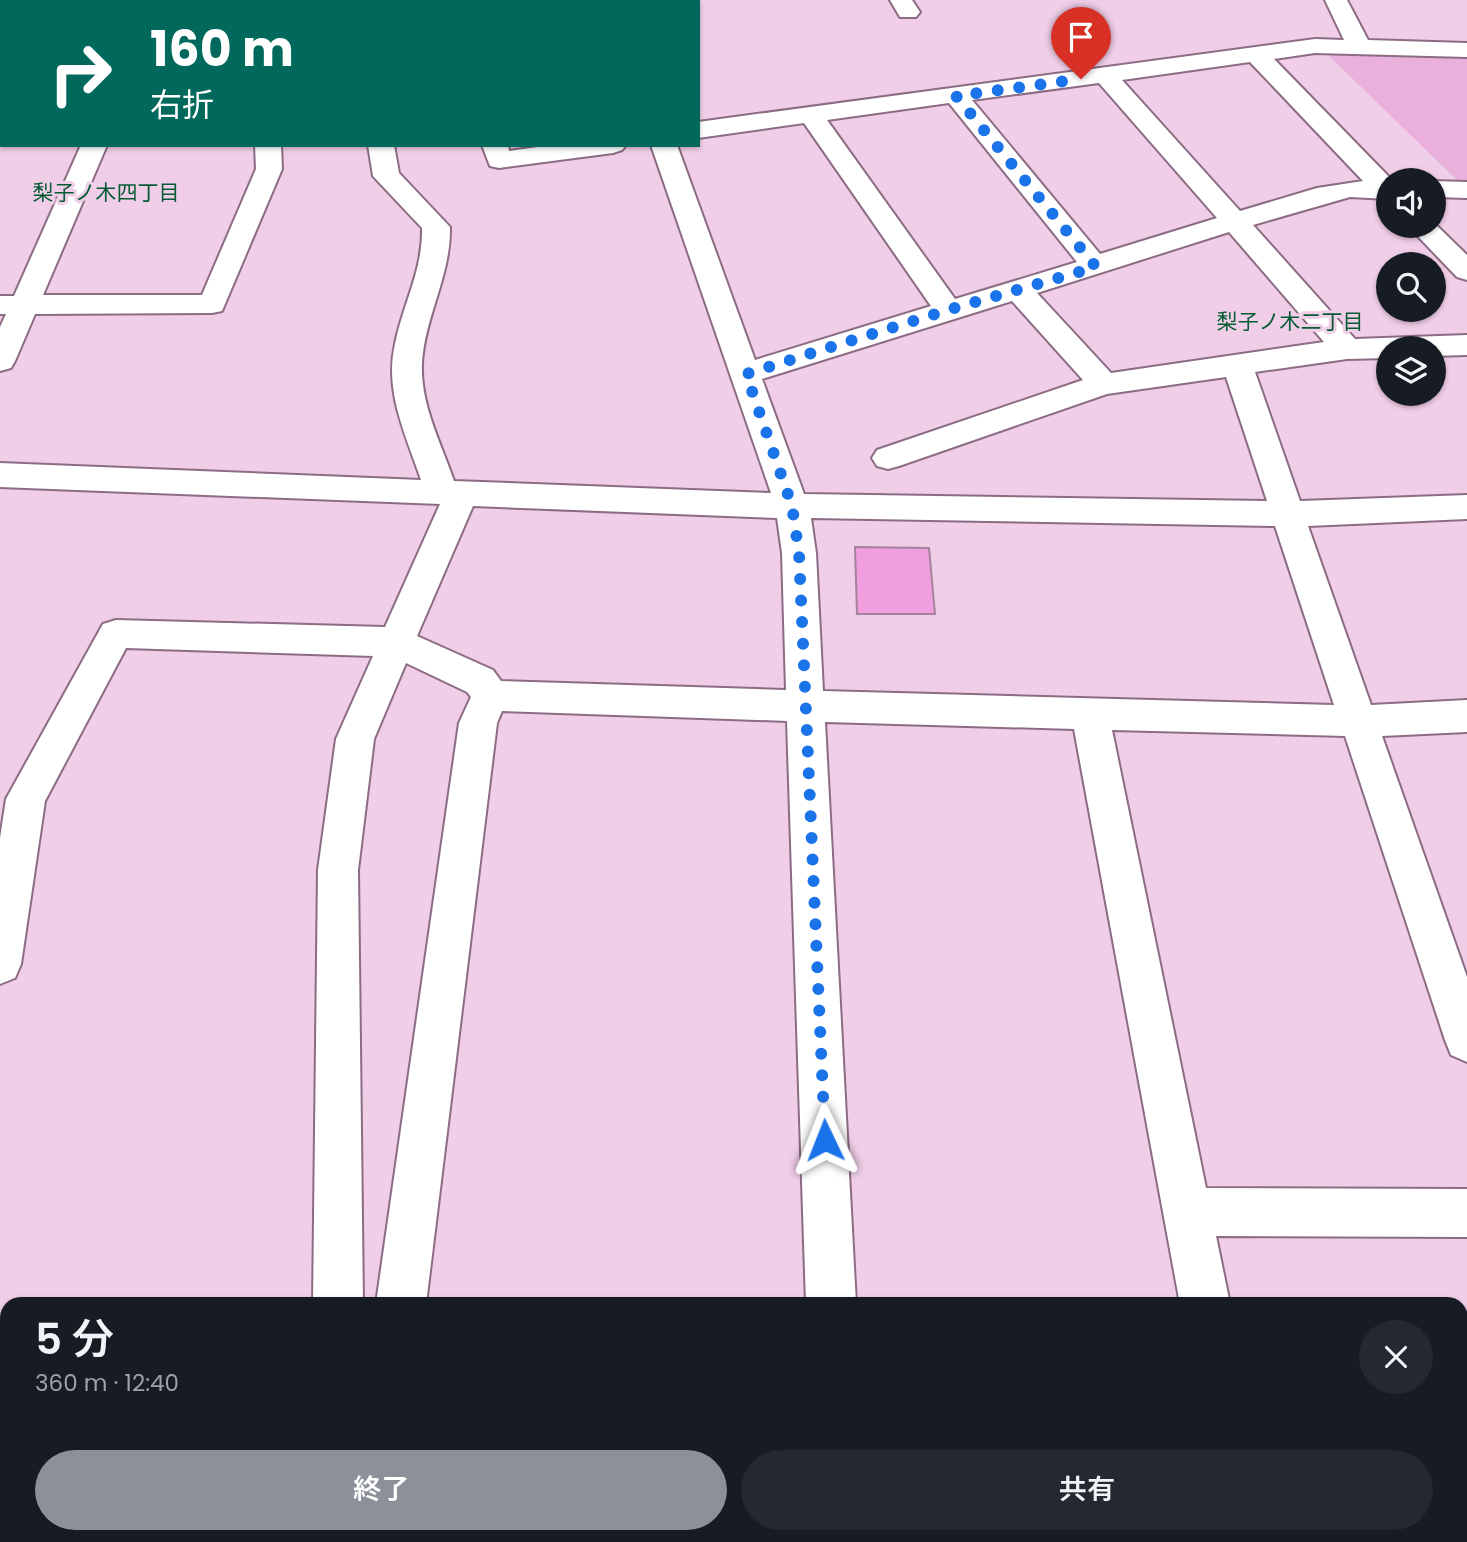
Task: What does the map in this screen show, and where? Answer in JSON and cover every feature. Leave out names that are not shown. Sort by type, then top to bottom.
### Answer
[{"type":"street","points":[[1336,0],[1360,47]]},
{"type":"street","points":[[700,130],[1186,66],[1195,60],[1257,55],[1315,46],[1467,50]]},
{"type":"street","points":[[1257,55],[1376,178]]},
{"type":"street","points":[[1106,76],[1347,349]]},
{"type":"street","points":[[956,96],[1096,267]]},
{"type":"street","points":[[811,115],[948,310]]},
{"type":"street","points":[[0,361],[12,305],[93,147]]},
{"type":"street","points":[[12,305],[212,304],[270,169],[268,147]]},
{"type":"street","points":[[338,1297],[338,870],[355,740],[452,494],[408,395],[407,363],[415,317],[436,265],[436,227],[400,186],[386,176],[381,147]]},
{"type":"street","points":[[496,147],[499,160],[598,147]]},
{"type":"street","points":[[665,147],[792,506],[799,553],[808,705],[831,1297]]},
{"type":"street","points":[[746,374],[1235,224],[1317,196],[1350,188],[1376,189]]},
{"type":"street","points":[[1446,189],[1467,190]]},
{"type":"street","points":[[1434,238],[1467,271]]},
{"type":"street","points":[[1017,289],[1104,384]]},
{"type":"street","points":[[888,458],[1104,384],[1347,349],[1467,345]]},
{"type":"street","points":[[1237,365],[1467,1040]]},
{"type":"street","points":[[0,475],[792,506],[1289,514],[1467,507]]},
{"type":"street","points":[[0,964],[5,905],[26,799],[116,634],[395,642],[480,681],[491,695]]},
{"type":"street","points":[[491,695],[1360,721],[1467,716]]},
{"type":"street","points":[[402,1297],[478,723],[491,695]]},
{"type":"street","points":[[1090,715],[1204,1297]]},
{"type":"street","points":[[1189,1212],[1467,1213]]},
{"type":"shaded area","points":[[1327,54],[1467,57],[1467,182],[1459,182]]},
{"type":"building","points":[[855,547],[929,548],[935,614],[857,614]]},
{"type":"district","name":"梨子ノ木四丁目","points":[[106,193]]},
{"type":"district","name":"梨子ノ木二丁目","points":[[1290,322]]},
{"type":"route","points":[[825,1140],[808,705],[799,553],[792,506],[746,374],[948,310],[1096,267],[956,96],[1081,79]]}]
